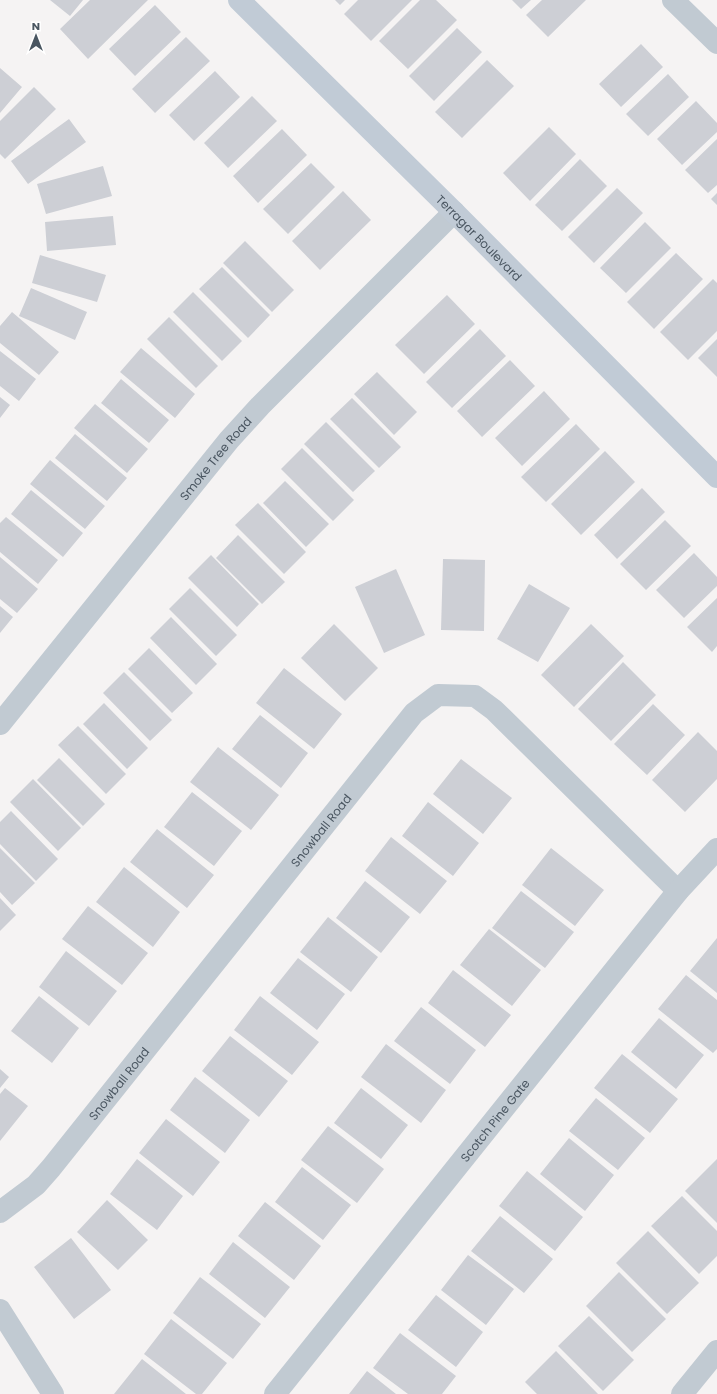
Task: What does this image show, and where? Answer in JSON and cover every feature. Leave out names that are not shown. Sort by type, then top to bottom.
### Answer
[{"type":"street","name":"Terragar Boulevard","points":[[238,0],[454,212],[717,477]]},
{"type":"street","points":[[674,0],[717,43]]},
{"type":"street","name":"Smoke Tree Road","points":[[0,724],[229,440],[260,406],[454,212]]},
{"type":"street","name":"Snowball Road","points":[[0,1212],[36,1185],[51,1168],[414,713],[438,695],[475,696],[494,710],[678,891]]},
{"type":"street","name":"Scotch Pine Gate","points":[[275,1394],[678,891],[717,849]]},
{"type":"street","points":[[0,1310],[53,1394]]},
{"type":"street","points":[[682,1394],[717,1351]]},
{"type":"building","points":[[50,0],[83,0],[70,16]]},
{"type":"building","points":[[90,0],[148,0],[88,59],[60,29]]},
{"type":"building","points":[[335,0],[345,0],[340,5]]},
{"type":"building","points":[[358,0],[412,0],[371,41],[344,14]]},
{"type":"building","points":[[420,0],[436,0],[457,20],[408,69],[379,41]]},
{"type":"building","points":[[512,0],[531,0],[521,9]]},
{"type":"building","points":[[542,0],[586,0],[548,37],[526,15]]},
{"type":"building","points":[[155,5],[181,32],[135,76],[109,49]]},
{"type":"building","points":[[457,28],[482,52],[434,101],[409,76]]},
{"type":"building","points":[[186,37],[210,61],[155,113],[132,89]]},
{"type":"building","points":[[641,44],[663,67],[621,107],[599,84]]},
{"type":"building","points":[[487,60],[514,86],[462,138],[435,112]]},
{"type":"building","points":[[0,68],[22,87],[0,113]]},
{"type":"building","points":[[215,71],[240,97],[194,141],[169,115]]},
{"type":"building","points":[[668,74],[689,97],[648,136],[626,114]]},
{"type":"building","points":[[34,87],[56,109],[5,159],[0,154],[0,121]]},
{"type":"building","points":[[252,96],[277,121],[228,168],[204,143]]},
{"type":"building","points":[[696,101],[717,123],[717,132],[682,165],[657,139]]},
{"type":"building","points":[[69,119],[86,142],[28,184],[11,161]]},
{"type":"building","points":[[549,127],[576,154],[530,201],[503,173]]},
{"type":"building","points":[[282,129],[307,155],[258,203],[233,176]]},
{"type":"building","points":[[717,139],[717,185],[708,193],[685,170]]},
{"type":"building","points":[[580,159],[607,186],[562,231],[535,205]]},
{"type":"building","points":[[311,163],[335,187],[288,234],[263,209]]},
{"type":"building","points":[[103,166],[112,196],[46,214],[37,184]]},
{"type":"building","points":[[617,188],[643,213],[594,263],[568,237]]},
{"type":"building","points":[[343,191],[371,220],[320,270],[292,241]]},
{"type":"building","points":[[717,193],[717,205],[711,199]]},
{"type":"building","points":[[113,216],[116,245],[47,251],[45,222]]},
{"type":"building","points":[[645,222],[671,248],[626,293],[600,268]]},
{"type":"building","points":[[245,241],[294,290],[272,312],[223,263]]},
{"type":"building","points":[[676,253],[703,279],[654,329],[627,302]]},
{"type":"building","points":[[40,255],[106,275],[97,302],[32,283]]},
{"type":"building","points":[[222,267],[270,315],[248,338],[199,289]]},
{"type":"building","points":[[713,279],[717,283],[717,331],[688,360],[660,332]]},
{"type":"building","points":[[31,288],[87,312],[75,340],[19,316]]},
{"type":"building","points":[[193,292],[242,341],[222,361],[173,312]]},
{"type":"building","points":[[447,295],[475,324],[424,374],[395,345]]},
{"type":"building","points":[[12,312],[59,352],[39,375],[0,343],[0,326]]},
{"type":"building","points":[[169,317],[218,366],[196,388],[147,339]]},
{"type":"building","points":[[480,329],[506,356],[452,408],[426,382]]},
{"type":"building","points":[[717,339],[717,377],[698,358]]},
{"type":"building","points":[[141,348],[195,394],[175,418],[120,372]]},
{"type":"building","points":[[0,351],[36,379],[19,401],[0,386]]},
{"type":"building","points":[[510,360],[535,386],[482,437],[457,411]]},
{"type":"building","points":[[377,372],[417,412],[394,435],[354,394]]},
{"type":"building","points":[[121,379],[169,420],[149,443],[101,403]]},
{"type":"building","points":[[544,391],[570,419],[522,466],[495,438]]},
{"type":"building","points":[[0,397],[10,405],[0,418]]},
{"type":"building","points":[[352,398],[401,447],[379,468],[330,419]]},
{"type":"building","points":[[95,404],[148,449],[127,473],[74,428]]},
{"type":"building","points":[[326,422],[375,471],[353,492],[304,444]]},
{"type":"building","points":[[576,424],[600,449],[546,502],[521,477]]},
{"type":"building","points":[[75,434],[127,478],[107,501],[55,458]]},
{"type":"building","points":[[302,448],[354,500],[333,521],[281,469]]},
{"type":"building","points":[[605,451],[635,482],[581,535],[551,504]]},
{"type":"building","points":[[50,460],[105,506],[85,529],[30,484]]},
{"type":"building","points":[[285,481],[329,524],[306,547],[263,503]]},
{"type":"building","points":[[642,488],[665,512],[617,559],[594,535]]},
{"type":"building","points":[[31,490],[83,533],[63,557],[11,514]]},
{"type":"building","points":[[258,503],[306,552],[284,574],[235,525]]},
{"type":"building","points":[[6,517],[58,560],[38,584],[0,552],[0,523]]},
{"type":"building","points":[[665,520],[691,546],[646,590],[620,564]]},
{"type":"building","points":[[238,535],[285,582],[262,604],[216,558]]},
{"type":"building","points":[[694,553],[717,577],[717,586],[684,618],[656,590]]},
{"type":"building","points":[[211,555],[259,604],[237,627],[188,578]]},
{"type":"building","points":[[0,557],[38,589],[17,613],[0,599]]},
{"type":"building","points":[[443,559],[485,560],[484,631],[441,630]]},
{"type":"building","points":[[396,569],[425,635],[384,653],[355,587]]},
{"type":"building","points":[[529,584],[570,608],[538,662],[497,639]]},
{"type":"building","points":[[190,588],[237,635],[216,656],[169,609]]},
{"type":"building","points":[[717,598],[717,646],[712,652],[687,627]]},
{"type":"building","points":[[0,606],[13,617],[0,633]]},
{"type":"building","points":[[171,617],[217,664],[196,685],[150,638]]},
{"type":"building","points":[[334,624],[378,668],[345,701],[301,658]]},
{"type":"building","points":[[591,624],[624,656],[574,707],[541,675]]},
{"type":"building","points":[[149,648],[193,693],[172,713],[128,669]]},
{"type":"building","points":[[623,662],[656,695],[611,741],[578,709]]},
{"type":"building","points":[[284,668],[342,714],[314,749],[256,703]]},
{"type":"building","points":[[124,672],[172,720],[150,741],[103,693]]},
{"type":"building","points":[[104,703],[148,748],[127,769],[83,724]]},
{"type":"building","points":[[653,704],[685,735],[647,775],[614,744]]},
{"type":"building","points":[[260,715],[308,753],[281,788],[232,749]]},
{"type":"building","points":[[78,726],[126,774],[106,794],[58,745]]},
{"type":"building","points":[[698,732],[717,751],[717,779],[685,812],[652,780]]},
{"type":"building","points":[[218,747],[279,795],[251,830],[190,782]]},
{"type":"building","points":[[59,758],[105,804],[83,826],[37,780]]},
{"type":"building","points":[[461,759],[512,798],[483,834],[433,794]]},
{"type":"building","points":[[33,779],[81,828],[58,851],[10,802]]},
{"type":"building","points":[[192,792],[242,831],[214,866],[164,827]]},
{"type":"building","points":[[428,802],[479,843],[453,876],[402,836]]},
{"type":"building","points":[[11,811],[58,859],[36,881],[0,844],[0,822]]},
{"type":"building","points":[[157,829],[214,875],[187,908],[130,862]]},
{"type":"building","points":[[391,837],[447,881],[420,914],[365,871]]},
{"type":"building","points":[[0,848],[35,883],[12,905],[0,892]]},
{"type":"building","points":[[551,848],[604,890],[575,926],[522,885]]},
{"type":"building","points":[[124,867],[180,912],[153,947],[96,902]]},
{"type":"building","points":[[365,881],[410,917],[381,953],[336,918]]},
{"type":"building","points":[[521,891],[574,932],[545,968],[492,928]]},
{"type":"building","points":[[0,898],[16,915],[0,931]]},
{"type":"building","points":[[88,906],[148,953],[122,985],[62,939]]},
{"type":"building","points":[[328,917],[378,957],[351,992],[300,952]]},
{"type":"building","points":[[489,929],[541,970],[512,1006],[460,965]]},
{"type":"building","points":[[717,938],[717,993],[690,971]]},
{"type":"building","points":[[66,951],[117,991],[89,1026],[39,987]]},
{"type":"building","points":[[298,958],[345,994],[317,1030],[270,993]]},
{"type":"building","points":[[453,970],[511,1015],[485,1047],[428,1003]]},
{"type":"building","points":[[686,975],[717,1000],[717,1049],[713,1053],[658,1009]]},
{"type":"building","points":[[39,996],[79,1028],[52,1063],[11,1031]]},
{"type":"building","points":[[260,996],[319,1042],[292,1075],[234,1030]]},
{"type":"building","points":[[421,1007],[476,1050],[450,1084],[394,1041]]},
{"type":"building","points":[[659,1018],[704,1055],[676,1089],[631,1052]]},
{"type":"building","points":[[230,1036],[288,1081],[259,1117],[202,1071]]},
{"type":"building","points":[[386,1044],[446,1090],[421,1123],[361,1077]]},
{"type":"building","points":[[622,1054],[678,1099],[650,1133],[594,1088]]},
{"type":"building","points":[[0,1069],[9,1077],[0,1088]]},
{"type":"building","points":[[195,1077],[250,1120],[225,1153],[170,1110]]},
{"type":"building","points":[[5,1088],[28,1106],[0,1141],[0,1094]]},
{"type":"building","points":[[361,1088],[408,1125],[381,1159],[334,1123]]},
{"type":"building","points":[[596,1098],[645,1138],[618,1170],[569,1131]]},
{"type":"building","points":[[166,1119],[220,1162],[193,1196],[139,1153]]},
{"type":"building","points":[[328,1126],[384,1169],[357,1203],[301,1160]]},
{"type":"building","points":[[569,1138],[614,1175],[585,1211],[540,1174]]},
{"type":"building","points":[[137,1159],[183,1196],[157,1230],[110,1194]]},
{"type":"building","points":[[717,1159],[717,1223],[685,1191]]},
{"type":"building","points":[[302,1167],[351,1205],[323,1240],[275,1202]]},
{"type":"building","points":[[527,1171],[583,1217],[555,1251],[499,1206]]},
{"type":"building","points":[[682,1196],[717,1231],[717,1256],[699,1274],[651,1226]]},
{"type":"building","points":[[107,1200],[148,1240],[118,1270],[77,1232]]},
{"type":"building","points":[[265,1202],[321,1246],[294,1280],[238,1236]]},
{"type":"building","points":[[500,1216],[553,1259],[524,1293],[471,1251]]},
{"type":"building","points":[[648,1231],[699,1283],[667,1314],[616,1263]]},
{"type":"building","points":[[71,1238],[111,1290],[74,1319],[34,1267]]},
{"type":"building","points":[[233,1242],[290,1287],[265,1318],[209,1274]]},
{"type":"building","points":[[468,1255],[514,1289],[486,1325],[441,1290]]},
{"type":"building","points":[[619,1272],[666,1319],[632,1352],[586,1306]]},
{"type":"building","points":[[200,1277],[261,1324],[233,1359],[173,1313]]},
{"type":"building","points":[[436,1295],[483,1332],[456,1367],[408,1330]]},
{"type":"building","points":[[589,1316],[634,1360],[603,1391],[558,1346]]},
{"type":"building","points":[[171,1319],[227,1363],[202,1394],[196,1394],[144,1354]]},
{"type":"building","points":[[400,1333],[456,1376],[442,1394],[408,1394],[373,1368]]},
{"type":"building","points":[[556,1351],[598,1394],[537,1394],[525,1382]]},
{"type":"building","points":[[142,1359],[186,1394],[114,1394]]},
{"type":"building","points":[[367,1371],[396,1394],[349,1394]]}]
